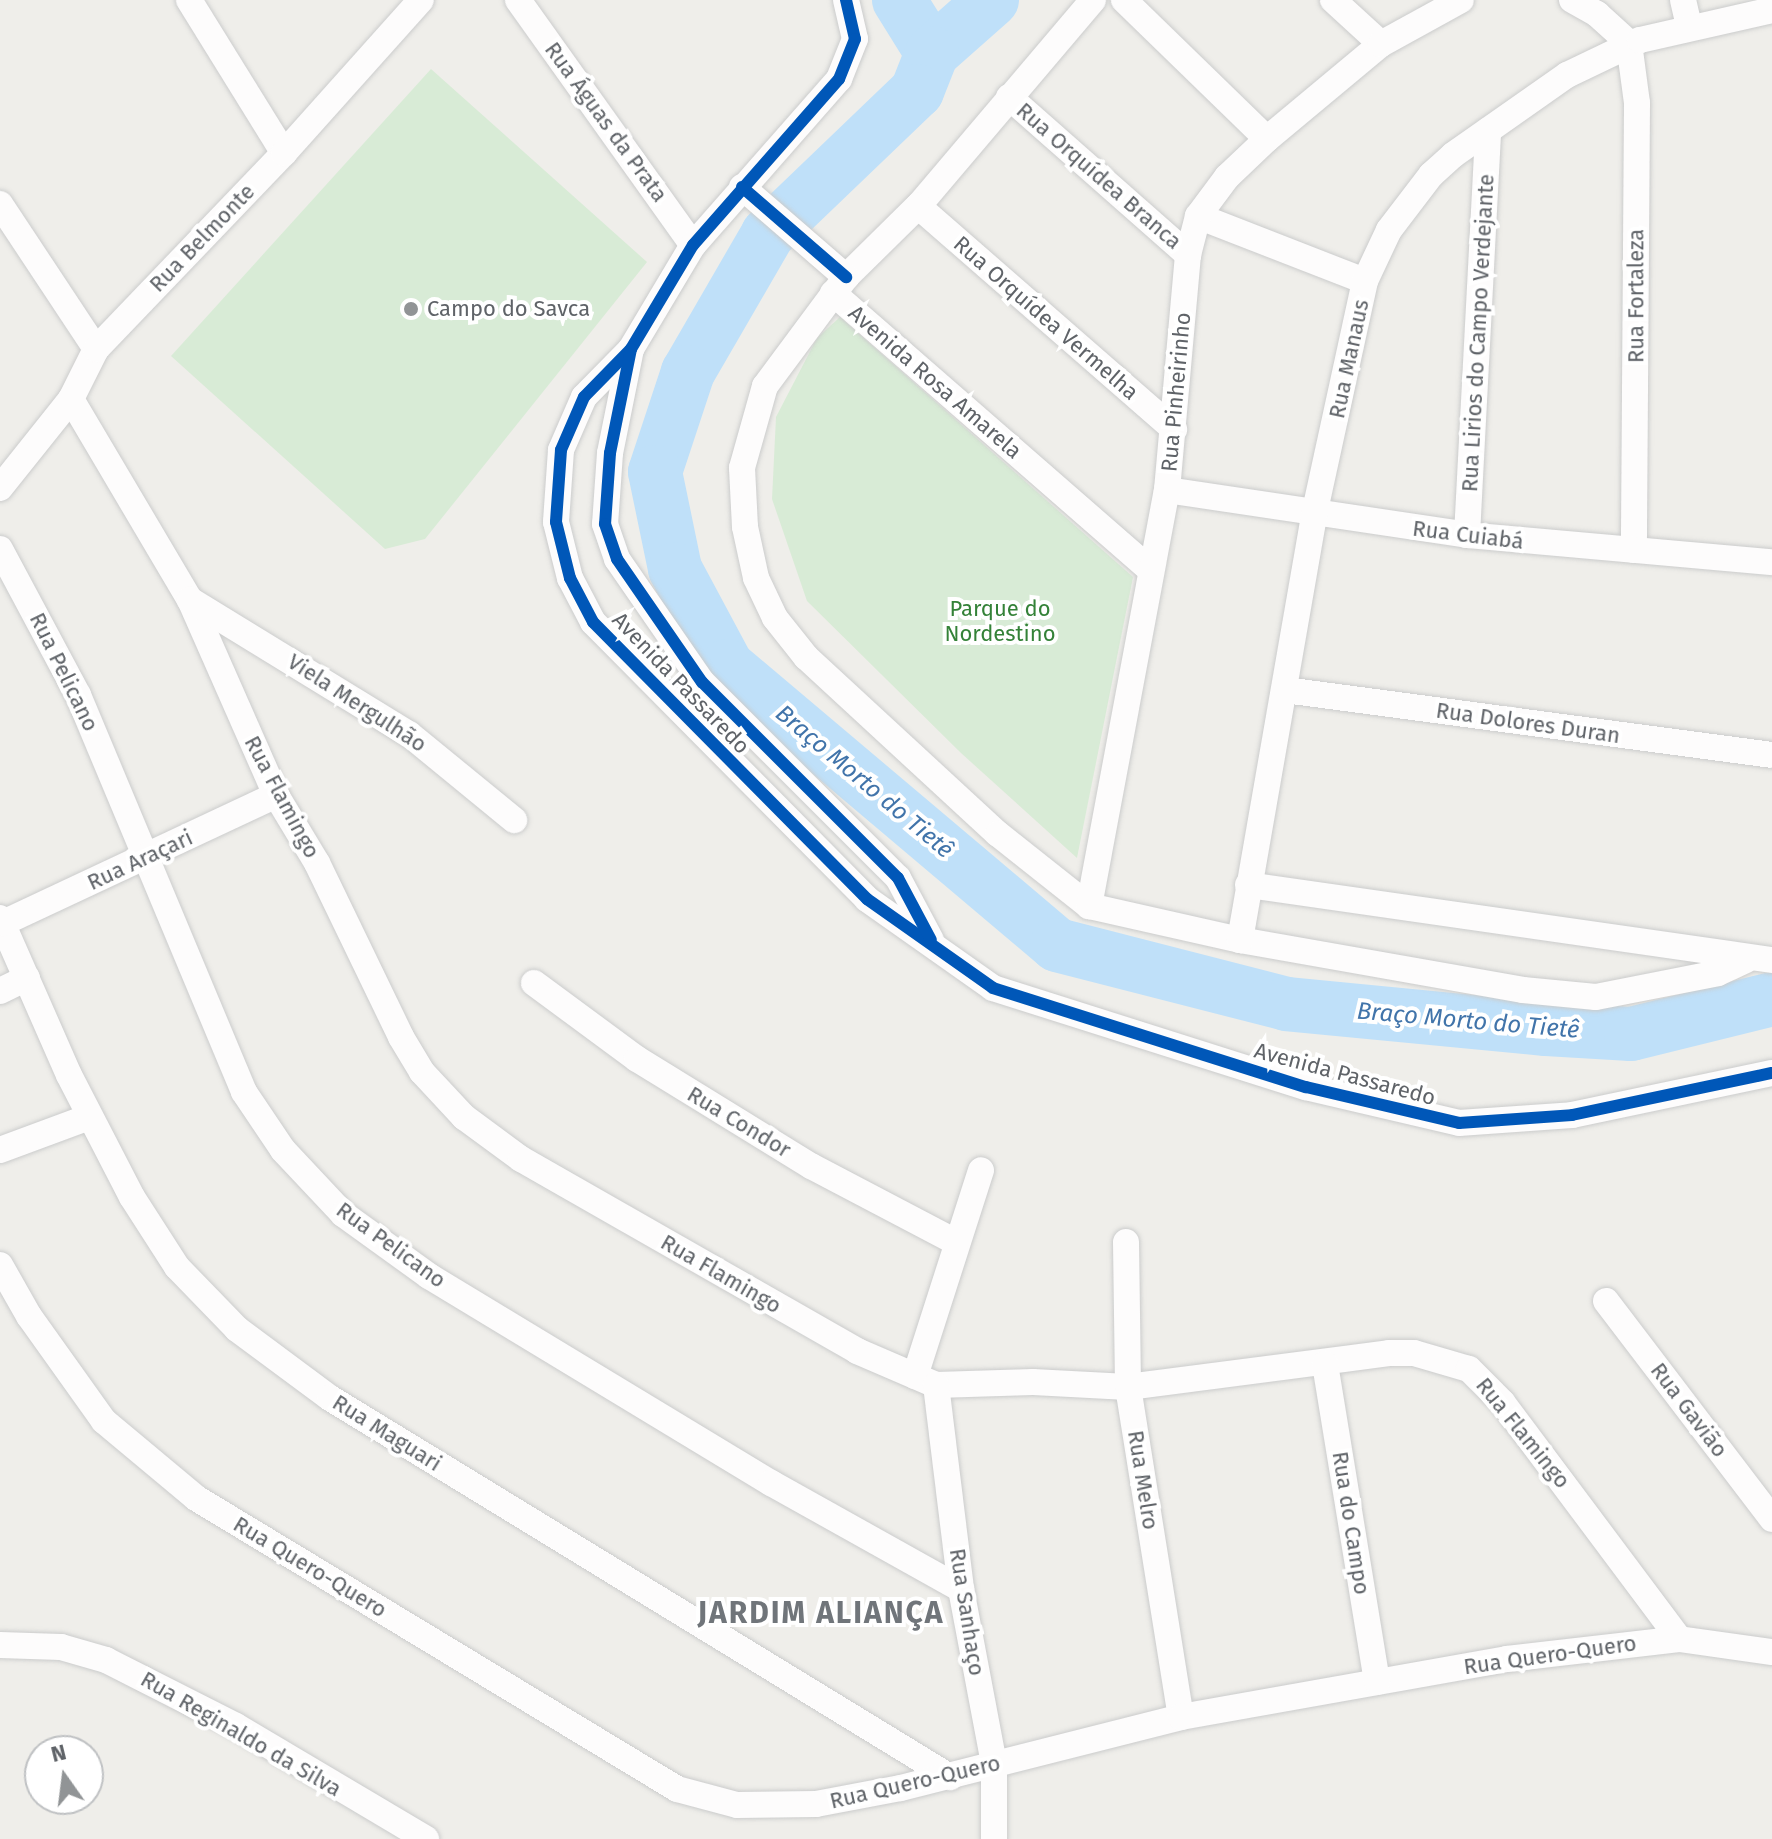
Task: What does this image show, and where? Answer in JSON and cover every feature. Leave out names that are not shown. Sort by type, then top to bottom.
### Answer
[{"type":"street","points":[[189,0],[284,153]]},
{"type":"street","name":"Rua Belmonte","points":[[0,488],[71,399],[96,349],[284,153],[421,0]]},
{"type":"street","name":"Rua Águas da Prata","points":[[518,0],[693,245]]},
{"type":"street","name":"Avenida Passaredo","points":[[846,0],[855,39],[850,59],[839,79],[693,245],[631,349],[584,397],[561,450],[556,522],[570,578],[593,622],[867,899],[931,940],[993,988],[1417,1117],[1485,1123],[1572,1115],[1772,1073]]},
{"type":"street","name":"Avenida Rosa Amarela","points":[[1093,0],[918,206],[840,285],[1151,570]]},
{"type":"street","points":[[1124,0],[1267,139]]},
{"type":"street","points":[[1333,0],[1381,44]]},
{"type":"street","name":"Rua Pinheirinho","points":[[1089,906],[1167,490],[1188,255],[1198,216],[1227,177],[1267,139],[1381,44],[1461,0]]},
{"type":"street","points":[[1572,0],[1597,14],[1629,43]]},
{"type":"street","points":[[1683,0],[1689,27]]},
{"type":"street","name":"Rua Manaus","points":[[1240,940],[1314,515],[1365,281],[1411,197],[1453,155],[1567,75],[1629,43],[1772,10]]},
{"type":"street","name":"Rua Fortaleza","points":[[1629,43],[1637,103],[1634,550]]},
{"type":"street","name":"Rua Orquídea Branca","points":[[1009,97],[1188,255]]},
{"type":"street","name":"Rua Lirios do Campo Verdejante","points":[[1467,535],[1488,131]]},
{"type":"street","points":[[742,187],[840,285],[765,386],[742,468],[745,527],[756,578],[775,618],[806,657],[998,834],[1089,906],[1240,940],[1523,990],[1596,997],[1718,973],[1759,960]]},
{"type":"street","points":[[0,204],[96,349]]},
{"type":"street","name":"Rua Orquídea Vermelha","points":[[918,206],[1174,429]]},
{"type":"street","points":[[1198,216],[1365,281]]},
{"type":"street","name":"Avenida Passaredo","points":[[631,349],[610,453],[605,524],[617,559],[702,682],[898,878],[931,940]]},
{"type":"street","name":"Rua Flamingo","points":[[71,399],[190,600],[276,795],[317,863],[401,1037],[422,1072],[464,1117],[521,1159],[857,1351],[925,1381],[1128,1387],[1414,1353],[1469,1369],[1510,1413],[1679,1639]]},
{"type":"street","name":"Rua Cuiabá","points":[[1167,490],[1314,515],[1467,535],[1772,562]]},
{"type":"street","name":"Rua Pelicano","points":[[0,549],[78,695],[244,1092],[283,1150],[343,1214],[429,1276],[771,1483],[961,1589]]},
{"type":"street","name":"Viela Mergulhão","points":[[190,600],[409,734],[514,820]]},
{"type":"street","name":"Rua Dolores Duran","points":[[1285,690],[1772,755]]},
{"type":"street","name":"Rua Araçari","points":[[1,921],[145,858],[276,795]]},
{"type":"street","points":[[1248,885],[1759,960]]},
{"type":"street","name":"Rua Maguari","points":[[1,921],[89,1117],[177,1267],[237,1329],[330,1398],[950,1777]]},
{"type":"street","points":[[0,991],[27,978]]},
{"type":"street","name":"Rua Condor","points":[[534,983],[637,1059],[811,1166],[956,1242]]},
{"type":"street","points":[[0,1150],[89,1117]]},
{"type":"street","name":"Rua Sanhaço","points":[[981,1170],[956,1242],[925,1381],[994,1764],[994,1839]]},
{"type":"street","name":"Rua Melro","points":[[1126,1242],[1128,1387],[1181,1717]]},
{"type":"street","name":"Rua Quero-Quero","points":[[0,1265],[29,1316],[104,1421],[196,1498],[677,1789],[737,1805],[816,1804],[950,1777],[1181,1717],[1507,1659],[1679,1639],[1772,1652]]},
{"type":"street","name":"Rua Gavião","points":[[1606,1301],[1772,1519]]},
{"type":"street","name":"Rua do Campo","points":[[1325,1364],[1377,1682]]},
{"type":"street","name":"Rua Reginaldo da Silva","points":[[0,1645],[61,1647],[106,1660],[236,1726],[426,1839]]},
{"type":"green space","name":"Campo do Savca","points":[[431,69],[647,262],[425,539],[385,549],[171,356]]},
{"type":"green space","name":"Parque do Nordestino","points":[[840,317],[1133,577],[1077,858],[961,753],[807,601],[772,499],[776,417],[817,338]]},
{"type":"waterway","points":[[899,0],[932,53]]},
{"type":"waterway","name":"Braço Morto do Tietê","points":[[992,0],[932,53],[917,91],[768,234],[688,372],[655,472],[675,569],[727,666],[1057,945],[1286,1004],[1546,1029],[1631,1034],[1772,999]]},
{"type":"cycle path","points":[[846,0],[855,39],[839,79],[693,245],[631,349],[584,397],[561,450],[556,522],[570,578],[593,622],[867,899],[993,988],[1306,1087],[1459,1123],[1572,1115],[1772,1073]]},
{"type":"cycle path","points":[[742,187],[846,277]]},
{"type":"cycle path","points":[[631,349],[610,453],[605,524],[617,559],[702,682],[898,878],[931,940]]},
{"type":"place","name":"Campo do Savca","points":[[411,309]]},
{"type":"district","name":"JARDIM ALIANÇA","points":[[821,1613]]}]
